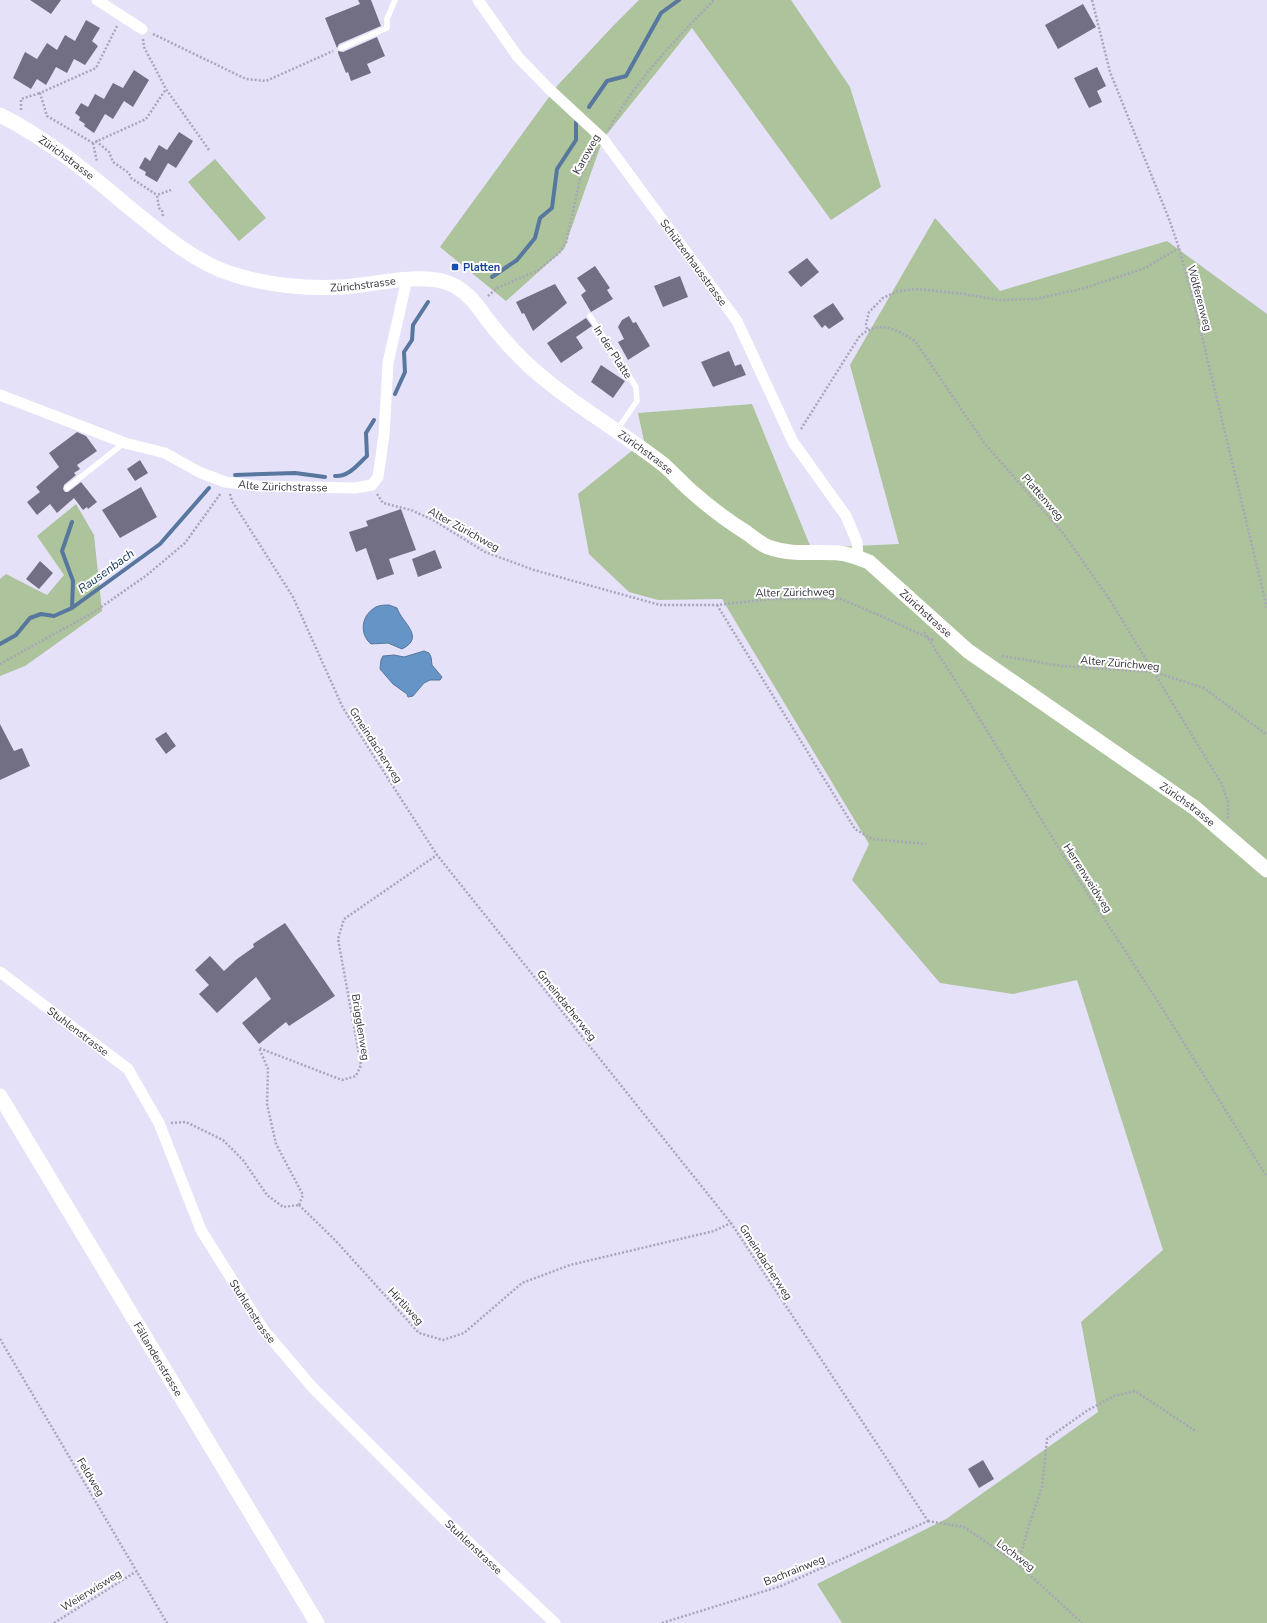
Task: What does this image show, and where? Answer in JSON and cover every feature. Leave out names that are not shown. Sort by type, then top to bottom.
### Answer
[{"type":"street","points":[[97,0],[142,29]]},
{"type":"street","name":"Schützenhausstrasse","points":[[478,0],[518,57],[548,88],[603,139],[737,321],[792,442],[846,516],[857,542],[858,558]]},
{"type":"street","name":"Zürichstrasse","points":[[0,115],[22,126],[80,167],[166,236],[198,259],[230,274],[278,286],[342,287],[408,279],[443,281],[467,294],[478,304],[489,322],[505,341],[542,378],[617,430],[667,468],[688,489],[723,518],[767,547],[797,554],[849,554],[869,562],[968,651],[1195,808],[1267,870]]},
{"type":"street","points":[[372,485],[378,477],[384,435],[388,363],[408,279]]},
{"type":"street","name":"Alte Zürichstrasse","points":[[0,395],[125,443],[165,453],[199,472],[225,482],[258,486],[340,488],[355,488],[372,485]]},
{"type":"street","name":"Stuhlenstrasse","points":[[0,972],[128,1069],[159,1123],[202,1230],[263,1328],[313,1388],[444,1520],[555,1623]]},
{"type":"street","name":"Fällandenstrasse","points":[[0,1096],[317,1623]]},
{"type":"lane","points":[[341,48],[387,28],[387,19],[394,0]]},
{"type":"lane","name":"In der Platte","points":[[590,316],[636,387],[637,401],[617,430]]},
{"type":"lane","points":[[67,488],[125,443]]},
{"type":"path","name":"Karoweg","points":[[478,304],[497,288],[537,271],[559,253],[566,243],[581,175],[620,109],[669,46],[714,0]]},
{"type":"path","name":"Wölferenweg","points":[[1092,0],[1110,72],[1169,219],[1179,248],[1193,299],[1267,608]]},
{"type":"path","points":[[22,126],[21,99],[40,93],[96,68],[122,16]]},
{"type":"path","points":[[142,29],[246,79],[266,81],[341,48]]},
{"type":"path","points":[[142,29],[144,47],[166,89],[209,150]]},
{"type":"path","points":[[40,93],[47,116],[93,143],[146,119],[166,89]]},
{"type":"path","points":[[96,141],[109,152],[113,162],[129,173],[131,178],[157,195],[166,236]]},
{"type":"path","points":[[157,195],[171,190]]},
{"type":"path","points":[[792,442],[859,337],[867,329],[866,324],[869,312],[883,298],[898,291],[918,289],[964,294],[999,300],[1036,299],[1085,288],[1145,268],[1179,248]]},
{"type":"path","name":"Plattenweg","points":[[867,329],[887,327],[900,332],[915,341],[985,444],[1063,533],[1110,600],[1220,783],[1228,802],[1227,835]]},
{"type":"path","points":[[0,664],[94,612],[168,559],[185,543],[220,494],[225,482]]},
{"type":"path","name":"Gmeindacherweg","points":[[225,482],[232,501],[293,597],[343,708],[437,855],[731,1223],[928,1521]]},
{"type":"path","name":"Alter Zürichweg","points":[[372,485],[383,503],[411,510],[433,520],[485,552],[534,570],[660,605],[717,605],[771,599],[841,599],[881,616],[928,639],[942,643]]},
{"type":"path","points":[[717,605],[855,829],[872,839],[926,844]]},
{"type":"path","name":"Herrenweidweg","points":[[921,626],[1068,863],[1162,1008],[1267,1177]]},
{"type":"path","name":"Alter Zürichweg","points":[[999,656],[1062,666],[1154,672],[1204,688],[1267,735]]},
{"type":"path","name":"Brügglenweg","points":[[299,1205],[303,1195],[276,1144],[267,1104],[268,1069],[259,1048],[342,1080],[356,1076],[361,1065],[338,939],[344,919],[437,855]]},
{"type":"path","points":[[159,1123],[186,1122],[223,1140],[243,1160],[267,1195],[283,1207],[299,1205]]},
{"type":"path","name":"Hirtliweg","points":[[299,1205],[335,1240],[419,1333],[442,1340],[464,1332],[522,1283],[570,1265],[714,1232],[731,1223]]},
{"type":"path","name":"Feldweg","points":[[0,1339],[167,1623]]},
{"type":"path","points":[[1018,1564],[1042,1487],[1047,1439],[1088,1410],[1114,1396],[1135,1391],[1197,1432]]},
{"type":"path","name":"Lochweg","points":[[928,1521],[964,1527],[1018,1564],[1082,1623]]},
{"type":"path","name":"Bachrainweg","points":[[662,1623],[781,1586],[928,1521]]},
{"type":"path","name":"Weierwisweg","points":[[54,1623],[137,1571]]},
{"type":"green space","points":[[639,0],[791,0],[850,87],[881,187],[831,220],[692,28],[603,139],[564,249],[506,301],[440,247],[557,86]]},
{"type":"green space","points":[[215,159],[266,218],[239,241],[188,182]]},
{"type":"green space","points":[[935,218],[1000,291],[1167,241],[1267,314],[1267,1623],[842,1623],[817,1584],[946,1519],[1098,1412],[1081,1322],[1163,1250],[1077,980],[1013,994],[940,983],[852,880],[869,844],[722,599],[658,600],[629,592],[589,554],[578,494],[644,441],[638,413],[752,404],[811,548],[899,544],[850,365]]},
{"type":"green space","points":[[76,504],[94,535],[102,611],[25,666],[0,676],[0,579],[6,574],[47,595],[64,575],[37,536]]},
{"type":"water","points":[[381,605],[389,605],[397,608],[412,635],[412,640],[402,649],[388,643],[371,644],[367,640],[363,630],[363,625],[367,615],[371,610]]},
{"type":"water","points":[[424,651],[429,653],[432,665],[442,677],[440,680],[430,680],[424,683],[413,696],[408,697],[407,694],[393,684],[380,669],[381,660],[383,656],[394,655],[404,657]]},
{"type":"building","points":[[30,0],[61,0],[51,14]]},
{"type":"building","points":[[358,0],[371,0],[381,26],[339,44],[337,48],[325,18],[360,4]]},
{"type":"building","points":[[1083,4],[1096,27],[1058,49],[1045,25]]},
{"type":"building","points":[[86,20],[100,28],[92,41],[98,46],[85,65],[74,59],[67,73],[56,67],[46,85],[37,79],[31,89],[13,78],[25,52],[37,59],[47,43],[57,50],[65,35],[75,41]]},
{"type":"building","points":[[377,37],[385,56],[367,64],[371,73],[351,81],[348,72],[346,73],[338,51],[343,52]]},
{"type":"building","points":[[1097,67],[1106,86],[1097,91],[1102,102],[1089,108],[1074,78]]},
{"type":"building","points":[[134,70],[149,80],[133,107],[124,101],[113,119],[105,114],[94,133],[84,126],[85,124],[79,120],[80,117],[75,113],[81,103],[88,107],[95,94],[104,99],[113,83],[123,88]]},
{"type":"building","points":[[179,132],[193,141],[176,168],[168,163],[157,182],[145,175],[146,172],[139,168],[145,157],[150,161],[159,145],[167,150]]},
{"type":"building","points":[[807,258],[819,272],[801,287],[788,272]]},
{"type":"building","points":[[595,266],[610,288],[607,290],[613,299],[591,312],[581,295],[586,291],[577,278]]},
{"type":"building","points":[[680,276],[688,297],[663,307],[654,286]]},
{"type":"building","points":[[555,284],[567,303],[533,331],[524,313],[522,314],[516,302]]},
{"type":"building","points":[[833,303],[844,319],[829,329],[825,325],[822,328],[813,316]]},
{"type":"building","points":[[629,316],[633,323],[636,322],[650,346],[628,360],[618,342],[624,339],[618,327],[622,320]]},
{"type":"building","points":[[586,318],[592,326],[576,337],[583,348],[561,363],[547,343]]},
{"type":"building","points":[[729,351],[735,366],[741,364],[746,375],[713,387],[701,362]]},
{"type":"building","points":[[601,365],[625,381],[613,398],[591,382]]},
{"type":"building","points":[[77,432],[86,436],[97,451],[77,465],[80,469],[74,473],[76,475],[64,485],[63,489],[65,492],[68,492],[81,482],[97,502],[88,509],[87,507],[83,510],[74,498],[57,513],[50,504],[37,515],[27,502],[40,492],[36,487],[59,467],[49,453]]},
{"type":"building","points":[[140,460],[148,473],[135,481],[127,469]]},
{"type":"building","points":[[141,487],[157,517],[120,538],[102,510]]},
{"type":"building","points":[[401,509],[416,550],[389,559],[394,574],[377,580],[366,548],[356,552],[349,532],[368,526],[366,521]]},
{"type":"building","points":[[435,550],[442,568],[418,577],[412,559]]},
{"type":"building","points":[[40,561],[53,573],[39,589],[26,579]]},
{"type":"building","points":[[0,724],[14,751],[22,748],[30,766],[0,780]]},
{"type":"building","points":[[166,732],[176,746],[166,754],[155,739]]},
{"type":"building","points":[[285,923],[335,996],[289,1026],[286,1022],[259,1044],[242,1023],[271,999],[256,977],[217,1013],[199,994],[209,985],[195,970],[210,956],[224,971],[237,959],[254,947],[253,944]]},
{"type":"building","points":[[983,1460],[994,1479],[979,1488],[968,1469]]},
{"type":"waterway","points":[[589,107],[607,81],[626,76],[661,13],[679,0]]},
{"type":"waterway","name":"Rausenbach","points":[[492,277],[517,260],[535,238],[540,218],[552,208],[557,169],[576,140],[576,122]]},
{"type":"waterway","name":"Rausenbach","points":[[395,394],[405,372],[404,352],[412,340],[413,325],[428,302]]},
{"type":"waterway","name":"Rausenbach","points":[[335,476],[340,476],[349,472],[367,456],[366,433],[374,420]]},
{"type":"waterway","name":"Rausenbach","points":[[235,475],[295,473],[325,477]]},
{"type":"waterway","name":"Rausenbach","points":[[0,644],[16,635],[30,618],[41,614],[54,616],[72,608],[160,544],[209,488]]},
{"type":"waterway","points":[[72,522],[62,551],[73,581],[72,608]]},
{"type":"place","name":"Platten","points":[[455,267]]}]
